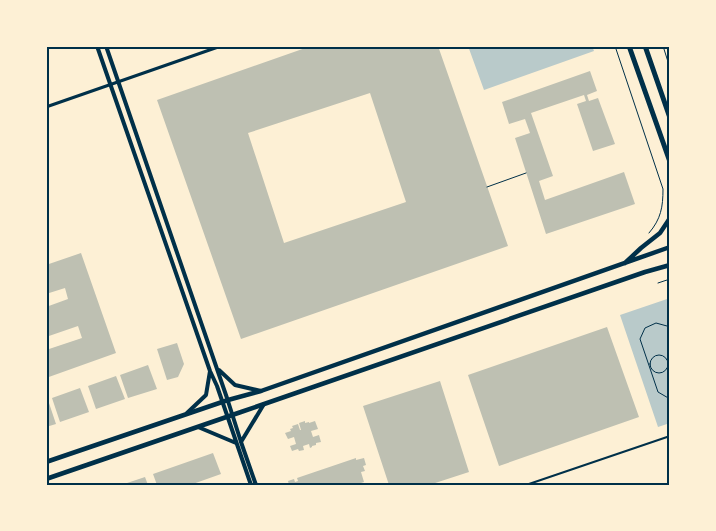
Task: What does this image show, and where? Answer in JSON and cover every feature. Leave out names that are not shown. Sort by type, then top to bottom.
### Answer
[{"type":"main road","points":[[629,46],[670,162]]},
{"type":"main road","points":[[645,46],[670,118]]},
{"type":"main road","points":[[625,264],[641,248],[660,234],[670,218]]},
{"type":"main road","points":[[46,462],[261,390],[670,248]]},
{"type":"main road","points":[[46,479],[636,275],[670,266]]},
{"type":"street","points":[[97,46],[210,371],[222,402],[230,416],[256,485]]},
{"type":"street","points":[[106,46],[228,400],[230,416]]},
{"type":"street","points":[[46,107],[221,46]]},
{"type":"street","points":[[217,369],[235,385],[261,390]]},
{"type":"street","points":[[186,415],[206,396],[210,371]]},
{"type":"street","points":[[251,485],[239,442],[264,404]]},
{"type":"street","points":[[198,427],[239,442]]},
{"type":"lane","points":[[526,485],[670,436]]},
{"type":"path","points":[[615,46],[663,189],[662,208],[655,226],[647,235]]},
{"type":"path","points":[[662,46],[670,68]]},
{"type":"path","points":[[487,187],[526,173]]},
{"type":"path","points":[[658,283],[670,280]]},
{"type":"path","points":[[670,329],[668,326],[656,323],[645,328],[640,340],[658,392],[670,399]]},
{"type":"path","points":[[657,355],[663,356],[668,360],[666,368],[662,372],[656,372],[649,366],[652,357],[657,355]]},
{"type":"shaded area","points":[[468,46],[592,46],[594,51],[484,90]]},
{"type":"shaded area","points":[[670,298],[670,423],[658,427],[620,315]]},
{"type":"building","points":[[311,46],[438,46],[508,246],[241,339],[157,100]],"holes":[[[370,93],[406,202],[284,243],[248,133]]]},
{"type":"building","points":[[590,71],[597,91],[587,95],[589,101],[598,98],[615,144],[593,151],[577,104],[586,101],[584,95],[531,113],[553,176],[539,181],[545,200],[624,172],[635,204],[546,234],[515,138],[530,133],[525,119],[509,124],[502,102]]},
{"type":"building","points":[[81,253],[116,353],[46,378],[46,350],[82,338],[78,326],[46,337],[46,307],[68,299],[65,288],[46,294],[46,265]]},
{"type":"building","points":[[607,327],[639,417],[499,466],[468,375]]},
{"type":"building","points":[[177,343],[184,364],[178,377],[167,380],[157,349]]},
{"type":"building","points":[[148,365],[157,389],[128,398],[120,375]]},
{"type":"building","points":[[116,376],[125,399],[96,409],[88,386]]},
{"type":"building","points":[[440,381],[469,472],[429,485],[389,485],[363,406]]},
{"type":"building","points":[[80,388],[89,412],[60,422],[52,398]]},
{"type":"building","points":[[48,400],[56,424],[46,427],[46,401]]},
{"type":"building","points":[[305,421],[305,423],[309,423],[315,421],[318,429],[311,431],[313,437],[319,435],[321,442],[316,443],[316,445],[310,448],[309,444],[303,446],[304,450],[292,451],[290,446],[296,444],[294,437],[288,439],[285,433],[291,431],[292,426],[298,424],[301,430],[299,423]]},
{"type":"building","points":[[213,453],[221,474],[190,485],[157,485],[153,474]]},
{"type":"building","points":[[356,458],[356,460],[364,458],[366,465],[363,466],[365,471],[361,472],[364,482],[355,485],[289,485],[288,481],[294,479],[295,482],[298,481],[297,478]]},
{"type":"building","points":[[145,477],[148,485],[124,485],[124,484]]}]
